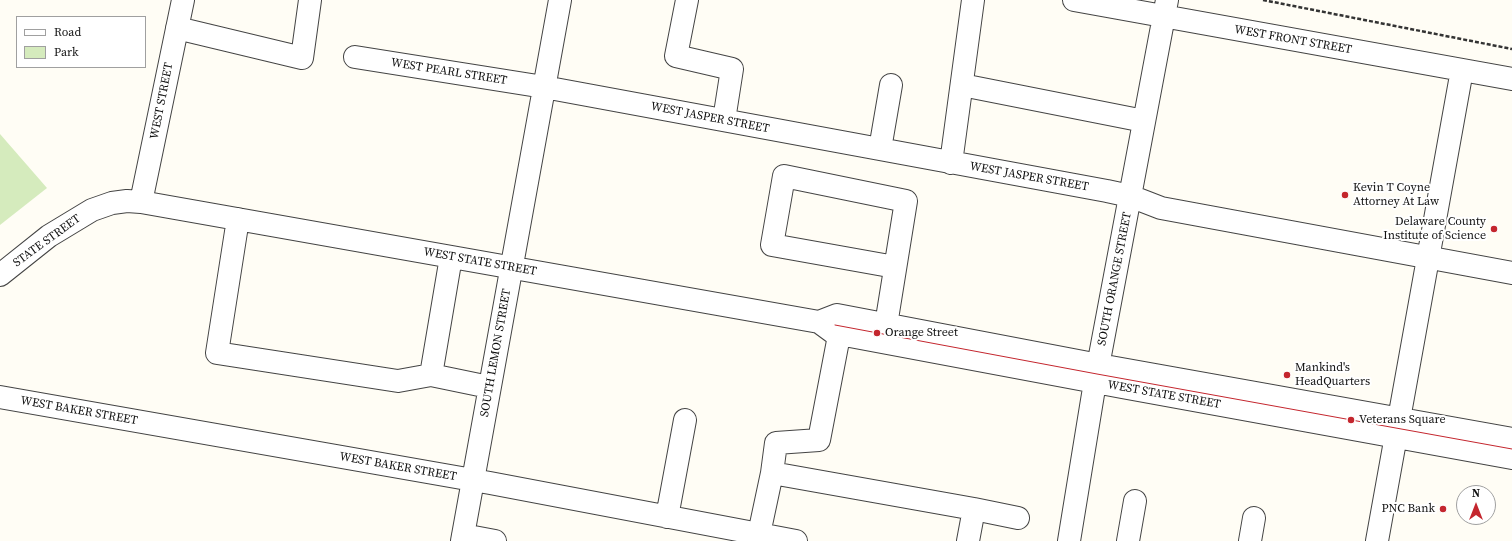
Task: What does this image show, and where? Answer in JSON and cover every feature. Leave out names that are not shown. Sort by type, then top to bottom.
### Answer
[{"type":"street","name":"WEST STREET","points":[[141,202],[183,0]]},
{"type":"street","points":[[177,28],[302,58],[310,0]]},
{"type":"street","name":"SOUTH LEMON STREET","points":[[462,538],[560,0]]},
{"type":"street","points":[[687,0],[676,56],[732,69],[724,120]]},
{"type":"street","points":[[951,163],[973,0]]},
{"type":"street","name":"WEST FRONT STREET","points":[[1074,0],[1165,9],[1512,79]]},
{"type":"street","name":"SOUTH ORANGE STREET","points":[[1069,541],[1097,374],[1165,9]]},
{"type":"street","name":"WEST PEARL STREET","points":[[355,57],[544,87]]},
{"type":"street","points":[[1377,541],[1462,70]]},
{"type":"street","points":[[880,149],[891,85]]},
{"type":"street","points":[[962,85],[1144,121]]},
{"type":"street","name":"WEST JASPER STREET","points":[[544,87],[1130,196],[1161,208],[1512,272]]},
{"type":"street","points":[[884,334],[906,201],[784,176],[772,245],[895,267]]},
{"type":"street","name":"STATE STREET","points":[[0,275],[49,236],[92,210],[112,203],[127,201],[141,202]]},
{"type":"street","name":"WEST STATE STREET","points":[[141,202],[819,322],[837,315],[842,326],[1398,428],[1512,458]]},
{"type":"street","points":[[238,219],[217,353],[398,381],[430,375],[489,388]]},
{"type":"street","points":[[430,375],[451,257]]},
{"type":"street","points":[[759,534],[772,473],[776,443],[819,440],[842,326]]},
{"type":"street","name":"WEST BAKER STREET","points":[[0,397],[473,480],[792,541]]},
{"type":"street","points":[[667,517],[685,420]]},
{"type":"street","name":"WEST STATE STREET","points":[[1398,428],[1512,439]]},
{"type":"street","points":[[772,473],[1018,518]]},
{"type":"street","points":[[1128,541],[1135,501]]},
{"type":"street","points":[[968,541],[974,510]]},
{"type":"street","points":[[1250,541],[1254,518]]},
{"type":"street","points":[[462,538],[495,541]]},
{"type":"path","points":[[1263,0],[1512,49]]},
{"type":"green space","points":[[0,134],[47,188],[0,225]]},
{"type":"tram line","points":[[835,325],[1512,449]]},
{"type":"place","name":"Kevin T Coyne Attorney At Law","points":[[1345,195]]},
{"type":"place","name":"Delaware County Institute of Science","points":[[1494,229]]},
{"type":"place","name":"Orange Street","points":[[877,333]]},
{"type":"place","name":"Mankind's HeadQuarters","points":[[1287,375]]},
{"type":"place","name":"Veterans Square","points":[[1351,420]]},
{"type":"place","name":"PNC Bank","points":[[1443,509]]}]
